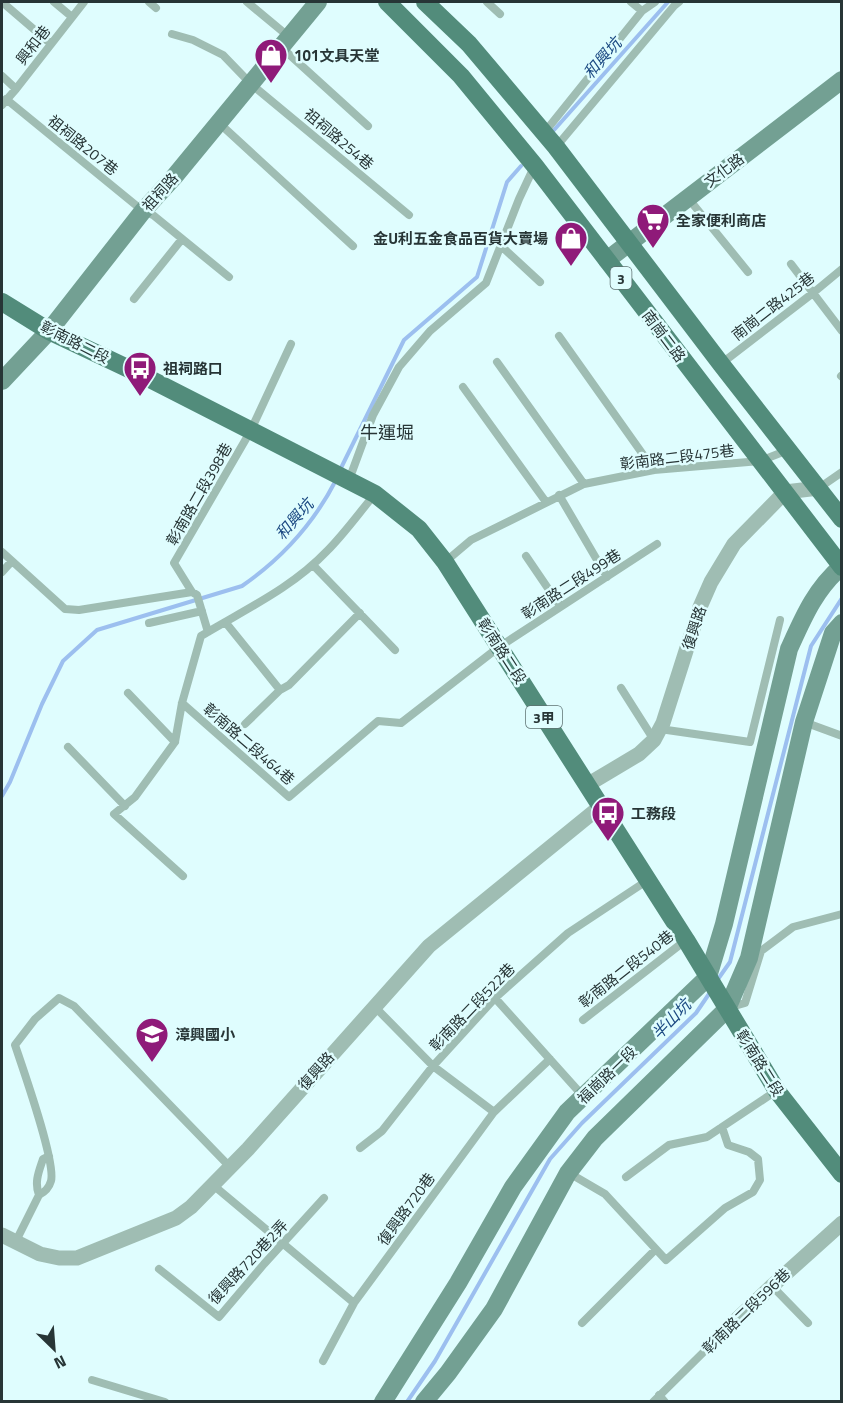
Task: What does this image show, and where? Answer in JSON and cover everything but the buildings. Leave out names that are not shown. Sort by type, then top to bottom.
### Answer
[{"type":"main road","name":"南崗二路","points":[[387,2],[461,76],[535,165],[841,566]]},
{"type":"main road","name":"南崗二路","points":[[425,2],[469,44],[556,147],[842,519]]},
{"type":"main road","name":"彰南路二段","points":[[2,302],[49,331],[144,376],[250,432],[342,476],[375,494],[419,529],[446,562],[686,940],[777,1090],[842,1174]]},
{"type":"street","name":"祖祠路","points":[[2,381],[49,331],[143,211],[174,177],[318,2]]},
{"type":"street","name":"文化路","points":[[607,260],[842,80]]},
{"type":"street","points":[[785,492],[819,488]]},
{"type":"street","name":"復興路","points":[[657,734],[700,607],[711,582],[734,544],[785,492]]},
{"type":"street","name":"福崗路一段","points":[[383,1401],[458,1283],[513,1187],[567,1112],[717,992],[724,924],[789,649],[807,607],[826,580],[841,566]]},
{"type":"street","name":"福崗路一段","points":[[424,1401],[448,1373],[494,1309],[568,1173],[717,992],[749,958],[804,722],[833,633],[842,623]]},
{"type":"street","points":[[587,785],[639,754],[657,734]]},
{"type":"street","name":"復興路","points":[[8,1239],[40,1254],[59,1258],[77,1258],[176,1218],[191,1207],[230,1167],[429,946],[601,806]]},
{"type":"street","name":"彰南路二段596巷","points":[[729,1327],[842,1223]]},
{"type":"lane","points":[[2,2],[51,44]]},
{"type":"lane","points":[[54,2],[72,17]]},
{"type":"lane","name":"興和巷","points":[[4,102],[84,2]]},
{"type":"lane","points":[[149,2],[156,8]]},
{"type":"lane","points":[[247,2],[368,126]]},
{"type":"lane","points":[[487,2],[500,14]]},
{"type":"lane","points":[[631,2],[642,11]]},
{"type":"lane","points":[[544,133],[642,11],[655,2]]},
{"type":"lane","points":[[556,147],[679,2]]},
{"type":"lane","name":"祖祠路254巷","points":[[172,34],[193,40],[223,55],[251,84],[409,215]]},
{"type":"lane","points":[[2,76],[16,89]]},
{"type":"lane","name":"祖祠路207巷","points":[[4,102],[143,211],[153,215],[229,277]]},
{"type":"lane","points":[[218,122],[353,246]]},
{"type":"lane","points":[[342,476],[399,367],[430,331],[486,283],[535,165]]},
{"type":"lane","points":[[687,197],[748,272]]},
{"type":"lane","points":[[134,299],[182,239]]},
{"type":"lane","points":[[500,246],[540,282]]},
{"type":"lane","points":[[791,264],[842,331]]},
{"type":"lane","name":"南崗二路425巷","points":[[721,364],[842,269]]},
{"type":"lane","points":[[559,336],[654,470]]},
{"type":"lane","points":[[250,432],[291,344]]},
{"type":"lane","points":[[497,362],[584,484]]},
{"type":"lane","points":[[463,387],[546,502]]},
{"type":"lane","name":"彰南路二段398巷","points":[[208,632],[195,594],[174,563],[250,432]]},
{"type":"lane","name":"彰南路二段475巷","points":[[446,562],[471,540],[584,484],[654,470],[760,461],[788,450]]},
{"type":"lane","points":[[819,488],[842,472]]},
{"type":"lane","points":[[183,876],[114,814],[135,797],[175,742],[182,703],[201,636],[266,600],[313,565],[328,551],[375,494]]},
{"type":"lane","points":[[559,495],[607,577]]},
{"type":"lane","name":"彰南路二段499巷","points":[[499,647],[657,544]]},
{"type":"lane","points":[[2,552],[65,609],[79,610],[195,594]]},
{"type":"lane","points":[[526,556],[560,606]]},
{"type":"lane","points":[[2,572],[12,561]]},
{"type":"lane","points":[[313,565],[395,650]]},
{"type":"lane","points":[[149,623],[202,611]]},
{"type":"lane","points":[[245,724],[280,690],[289,685],[360,613]]},
{"type":"lane","points":[[621,688],[657,734],[750,742],[780,620]]},
{"type":"lane","points":[[226,623],[280,690]]},
{"type":"lane","name":"彰南路二段464巷","points":[[182,703],[289,797],[378,721],[401,723],[499,647]]},
{"type":"lane","points":[[128,693],[175,742]]},
{"type":"lane","points":[[804,722],[842,736]]},
{"type":"lane","points":[[69,747],[125,806]]},
{"type":"lane","name":"彰南路二段522巷","points":[[360,1148],[382,1131],[433,1066],[495,998],[568,933],[648,880]]},
{"type":"lane","points":[[717,992],[745,1003],[761,951],[792,927],[842,914]]},
{"type":"lane","name":"彰南路二段540巷","points":[[583,1020],[686,940]]},
{"type":"lane","points":[[8,1239],[39,1195],[45,1191],[51,1179],[49,1156],[15,1045],[35,1019],[59,998],[74,1006],[230,1167]]},
{"type":"lane","points":[[495,998],[584,1097]]},
{"type":"lane","points":[[373,1006],[433,1066],[494,1112]]},
{"type":"lane","name":"復興路720巷","points":[[323,1361],[354,1303],[494,1112],[550,1059]]},
{"type":"lane","points":[[626,1177],[669,1145],[707,1137],[777,1090]]},
{"type":"lane","points":[[568,1173],[605,1194],[666,1260],[725,1208],[753,1192],[760,1180],[758,1159],[749,1152],[728,1145],[722,1127]]},
{"type":"lane","points":[[39,1195],[36,1187],[40,1169],[43,1159],[49,1156]]},
{"type":"lane","points":[[213,1185],[354,1303]]},
{"type":"lane","name":"復興路720巷2弄","points":[[159,1269],[219,1317],[324,1198]]},
{"type":"lane","points":[[582,1323],[655,1250]]},
{"type":"lane","points":[[772,1286],[808,1323]]},
{"type":"lane","name":"彰南路二段596巷","points":[[652,1401],[729,1327]]},
{"type":"lane","points":[[92,1380],[165,1401]]},
{"type":"lane","points":[[659,1395],[665,1401]]},
{"type":"waterway","name":"和興坑","points":[[554,130],[668,2]]},
{"type":"waterway","name":"和興坑","points":[[340,470],[404,340],[477,277],[507,182],[521,166]]},
{"type":"waterway","name":"和興坑","points":[[2,796],[63,661],[97,630],[242,586],[270,564],[295,539],[318,511],[336,480]]},
{"type":"waterway","name":"半山坑","points":[[716,982],[730,962],[811,646],[842,598]]},
{"type":"waterway","name":"半山坑","points":[[407,1402],[435,1361],[550,1159],[582,1123],[696,1013],[711,991]]},
{"type":"place","name":"101文具天堂","points":[[271,84]]},
{"type":"place","name":"全家便利商店","points":[[653,249]]},
{"type":"place","name":"金U利五金食品百貨大賣場","points":[[571,267]]},
{"type":"place","name":"祖祠路口","points":[[140,397]]},
{"type":"place","name":"工務段","points":[[608,842]]},
{"type":"place","name":"漳興國小","points":[[152,1063]]},
{"type":"district","name":"牛運堀","points":[[387,432]]}]
